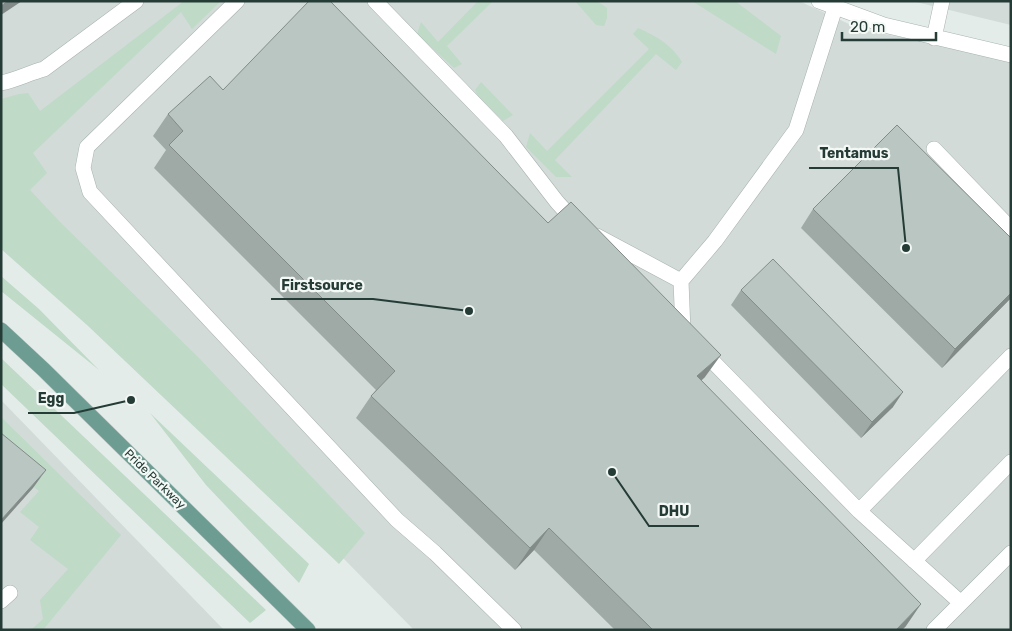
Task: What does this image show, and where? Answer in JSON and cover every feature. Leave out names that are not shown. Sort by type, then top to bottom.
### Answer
[{"type":"main road","name":"Pride Parkway","points":[[1,330],[308,630]]},
{"type":"street","points":[[1,83],[44,69],[136,1]]},
{"type":"street","points":[[237,1],[87,147],[83,168],[90,192],[397,520],[435,553],[514,630]]},
{"type":"street","points":[[375,1],[506,136],[557,202],[579,226],[681,281]]},
{"type":"street","points":[[819,1],[884,25],[1011,55]]},
{"type":"street","points":[[934,38],[942,1]]},
{"type":"street","points":[[835,8],[796,130],[716,241],[681,281],[684,331],[859,511],[961,603]]},
{"type":"street","points":[[934,149],[1011,229]]},
{"type":"street","points":[[859,511],[1011,356]]},
{"type":"street","points":[[914,561],[1011,462]]},
{"type":"street","points":[[934,630],[1011,553]]},
{"type":"shaded area","points":[[1,1],[799,1],[862,30],[1011,57],[1011,630],[414,630],[1,211]]},
{"type":"shaded area","points":[[912,1],[1011,1],[1011,25]]},
{"type":"shaded area","points":[[1,400],[130,533],[224,630],[1,630]]},
{"type":"green space","points":[[184,1],[221,1],[192,29],[181,12],[33,153],[47,173],[30,190],[60,222],[199,358],[365,533],[339,564],[87,325],[1,249],[1,99],[28,93],[40,111]]},
{"type":"green space","points":[[478,1],[493,1],[447,46],[462,64],[454,68],[417,34],[421,22],[438,42]]},
{"type":"green space","points":[[575,1],[597,1],[607,8],[607,18],[604,26],[596,25]]},
{"type":"green space","points":[[692,1],[735,1],[781,36],[776,54]]},
{"type":"green space","points":[[638,28],[663,41],[682,62],[676,70],[656,54],[555,160],[572,177],[556,177],[526,147],[530,133],[547,151],[649,49],[633,34]]},
{"type":"green space","points":[[481,82],[513,115],[503,121],[478,96],[475,90]]},
{"type":"green space","points":[[1,276],[39,309],[99,370],[1,291]]},
{"type":"green space","points":[[1,358],[266,610],[250,623],[1,384]]},
{"type":"green space","points":[[150,413],[309,564],[299,583],[206,485]]},
{"type":"green space","points":[[1,417],[121,535],[43,630],[27,630],[33,628],[43,619],[40,600],[68,569],[30,540],[39,527],[20,512],[39,491],[1,462]]},
{"type":"building","points":[[1,1],[8,1],[1,6]]},
{"type":"building","points":[[309,1],[330,1],[548,223],[571,202],[721,355],[697,376],[921,604],[896,630],[653,630],[549,528],[530,548],[371,396],[395,371],[169,145],[183,131],[168,114],[210,76],[223,90]]},
{"type":"building","points":[[897,125],[1011,238],[1011,293],[955,349],[813,209]]},
{"type":"building","points":[[773,259],[903,392],[872,422],[741,290]]},
{"type":"building","points":[[1,433],[46,470],[1,520]]},
{"type":"place","name":"Tentamus","points":[[906,248]]},
{"type":"place","name":"Firstsource","points":[[469,311]]},
{"type":"place","name":"Egg","points":[[131,400]]},
{"type":"place","name":"DHU","points":[[612,472]]}]
